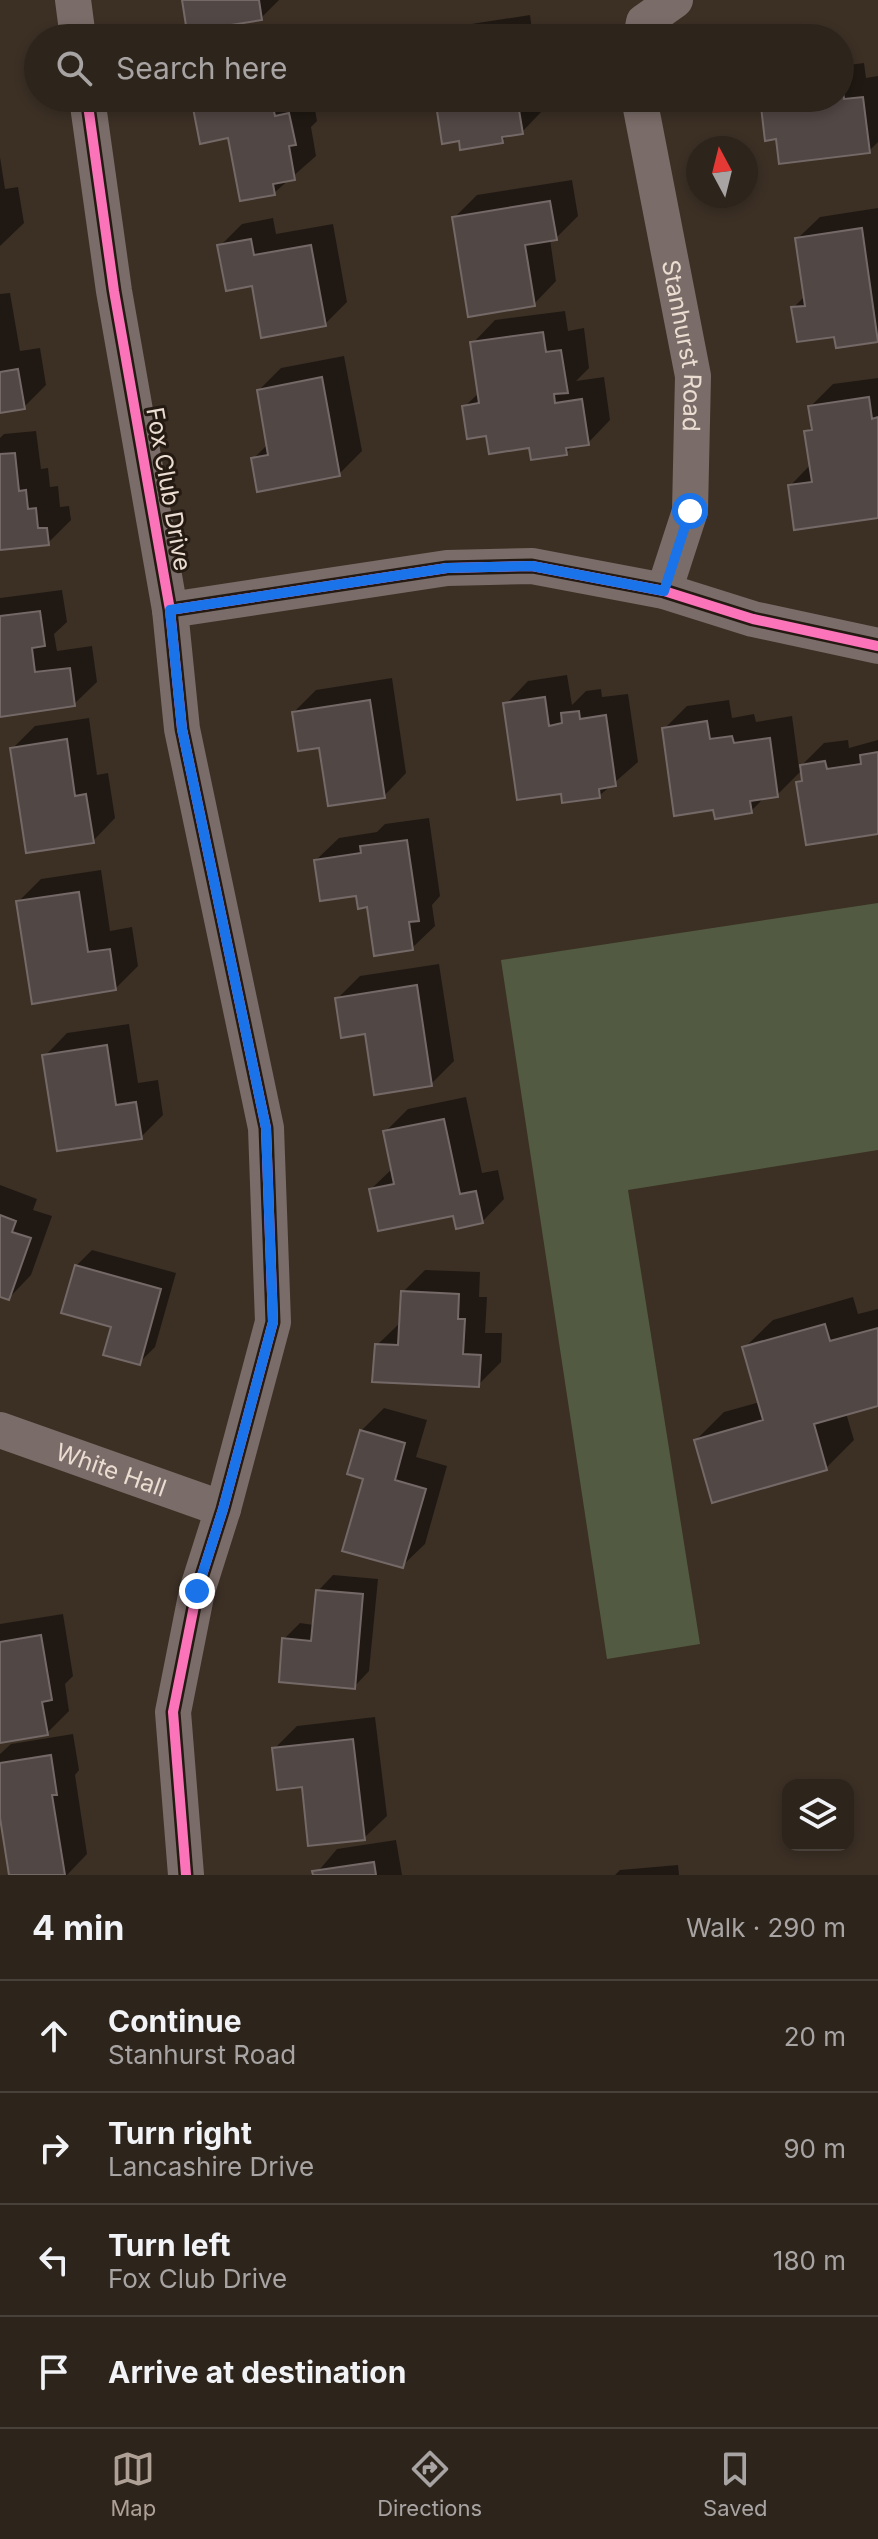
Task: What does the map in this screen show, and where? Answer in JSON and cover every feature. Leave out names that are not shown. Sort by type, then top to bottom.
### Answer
[{"type":"street","points":[[73,0],[76,24]]},
{"type":"street","points":[[644,24],[675,0]]},
{"type":"street","name":"Fox Club Drive","points":[[89,112],[114,291],[170,610],[182,729],[266,1128],[273,1322],[223,1509],[197,1591],[173,1712],[186,1875]]},
{"type":"street","name":"Stanhurst Road","points":[[642,112],[693,376],[690,511],[664,591]]},
{"type":"street","points":[[170,610],[447,568],[532,566],[664,591],[753,619],[878,646]]},
{"type":"street","name":"White Hall","points":[[0,1430],[223,1509]]},
{"type":"green space","points":[[878,903],[878,1150],[628,1190],[700,1644],[607,1659],[501,960]]},
{"type":"building","points":[[182,0],[259,0],[262,20],[237,24],[186,24]]},
{"type":"building","points":[[863,97],[870,153],[779,164],[776,139],[765,141],[762,112],[854,112],[854,98]]},
{"type":"building","points":[[194,112],[274,112],[275,116],[289,113],[296,145],[289,146],[295,180],[273,184],[275,195],[240,201],[228,138],[200,144]]},
{"type":"building","points":[[437,112],[519,112],[523,134],[502,137],[503,143],[460,150],[459,141],[442,144]]},
{"type":"building","points":[[550,201],[557,240],[525,245],[535,306],[468,317],[452,217]]},
{"type":"building","points":[[862,228],[878,342],[836,348],[834,337],[797,342],[791,307],[805,306],[795,238]]},
{"type":"building","points":[[251,239],[254,255],[311,245],[326,326],[261,338],[252,286],[226,291],[217,245]]},
{"type":"building","points":[[543,332],[546,352],[561,350],[568,393],[554,394],[555,403],[582,399],[589,445],[566,448],[567,455],[531,460],[529,448],[489,454],[486,436],[467,439],[462,406],[479,403],[470,342]]},
{"type":"building","points":[[18,369],[25,409],[0,413],[0,372]]},
{"type":"building","points":[[322,377],[340,476],[257,492],[251,458],[268,455],[257,390]]},
{"type":"building","points":[[869,397],[872,419],[878,417],[878,518],[794,530],[788,485],[812,482],[804,431],[812,430],[808,406]]},
{"type":"building","points":[[15,453],[19,491],[26,490],[28,509],[36,508],[38,528],[47,528],[49,545],[0,550],[0,454]]},
{"type":"building","points":[[40,611],[45,646],[32,648],[35,672],[70,668],[75,706],[0,717],[0,616]]},
{"type":"building","points":[[545,697],[549,726],[562,723],[561,713],[579,711],[580,719],[606,715],[616,786],[599,789],[600,798],[562,803],[561,794],[517,800],[503,703]]},
{"type":"building","points":[[370,700],[385,798],[328,806],[319,748],[298,751],[292,712]]},
{"type":"building","points":[[707,721],[710,739],[732,736],[734,743],[770,738],[778,797],[750,801],[752,813],[715,819],[713,810],[674,816],[662,728]]},
{"type":"building","points":[[67,739],[75,796],[86,794],[94,843],[26,853],[10,748]]},
{"type":"building","points":[[878,752],[878,834],[806,845],[796,782],[802,781],[800,765],[825,761],[827,769],[861,764],[860,755]]},
{"type":"building","points":[[407,840],[419,921],[409,922],[413,950],[374,956],[367,907],[358,909],[356,896],[320,901],[314,860],[361,853],[360,846]]},
{"type":"building","points":[[79,892],[88,952],[110,949],[116,990],[32,1004],[16,901]]},
{"type":"building","points":[[417,985],[432,1086],[374,1095],[365,1034],[341,1038],[335,998]]},
{"type":"building","points":[[107,1045],[116,1105],[136,1102],[142,1139],[57,1151],[42,1055]]},
{"type":"building","points":[[444,1119],[460,1194],[476,1191],[483,1223],[456,1229],[453,1216],[378,1231],[369,1189],[394,1184],[383,1131]]},
{"type":"building","points":[[0,1215],[16,1221],[12,1232],[31,1238],[9,1300],[0,1297]]},
{"type":"building","points":[[75,1265],[161,1289],[140,1365],[103,1355],[111,1327],[61,1313]]},
{"type":"building","points":[[401,1291],[459,1294],[458,1319],[465,1319],[463,1354],[481,1355],[479,1387],[372,1382],[375,1344],[398,1345]]},
{"type":"building","points":[[825,1324],[830,1341],[878,1328],[878,1406],[814,1424],[827,1470],[712,1503],[694,1440],[763,1420],[742,1347]]},
{"type":"building","points":[[360,1430],[405,1443],[395,1480],[426,1489],[403,1568],[342,1551],[363,1479],[347,1474]]},
{"type":"building","points":[[316,1590],[363,1594],[355,1689],[279,1682],[282,1638],[311,1641]]},
{"type":"building","points":[[41,1635],[52,1700],[42,1702],[48,1735],[0,1743],[0,1642]]},
{"type":"building","points":[[353,1739],[365,1840],[308,1846],[302,1787],[277,1790],[272,1748]]},
{"type":"building","points":[[51,1755],[57,1795],[52,1795],[65,1875],[9,1875],[0,1818],[0,1763]]},
{"type":"building","points":[[374,1862],[376,1875],[313,1875],[312,1871]]},
{"type":"cycle path","points":[[89,112],[114,291],[170,610],[182,729],[266,1128],[273,1322],[223,1509],[197,1591],[173,1712],[186,1875]]},
{"type":"cycle path","points":[[170,610],[447,568],[532,566],[664,591],[753,619],[878,646]]},
{"type":"route","points":[[197,1591],[223,1509],[273,1322],[266,1128],[182,729],[170,610],[447,568],[532,566],[664,591],[690,511]]}]
